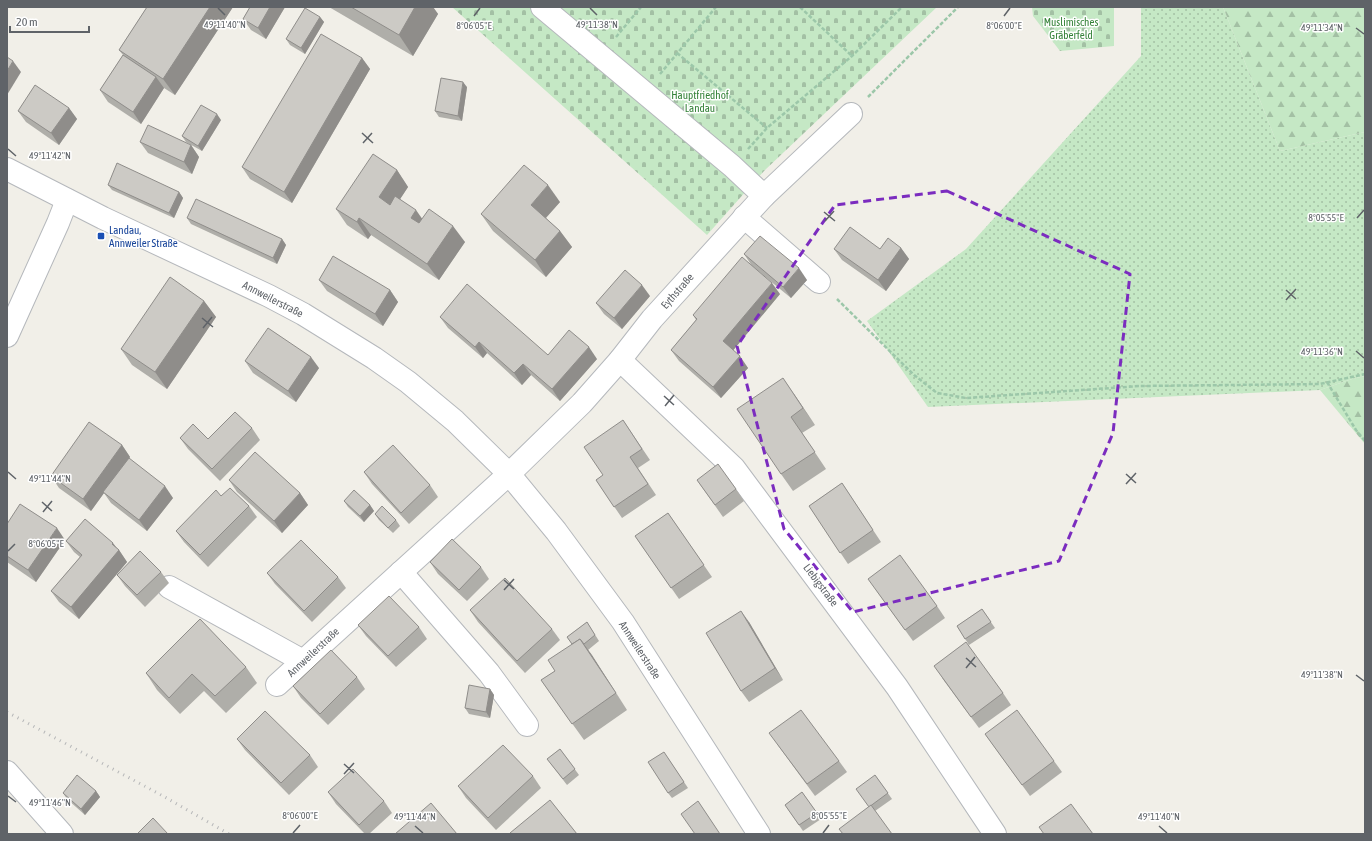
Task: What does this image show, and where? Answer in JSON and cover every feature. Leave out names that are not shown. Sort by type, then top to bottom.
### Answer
[{"type":"street","points":[[542,7],[732,166],[764,196]]},
{"type":"street","name":"Eythstraße","points":[[509,474],[582,403],[620,360],[652,319],[744,217],[764,196],[851,114]]},
{"type":"street","name":"Annweilerstraße","points":[[7,169],[67,200],[269,296],[329,329],[408,382],[455,421],[509,474],[556,531],[623,622],[759,834]]},
{"type":"street","points":[[7,336],[67,200]]},
{"type":"street","points":[[744,217],[819,282]]},
{"type":"street","name":"Liebigstraße","points":[[620,360],[734,468],[898,687],[995,834]]},
{"type":"street","name":"Annweilerstraße","points":[[277,685],[509,474]]},
{"type":"street","points":[[401,572],[488,673],[527,725]]},
{"type":"street","points":[[169,588],[303,661]]},
{"type":"street","points":[[7,772],[62,834]]},
{"type":"path","points":[[600,55],[641,7]]},
{"type":"path","points":[[644,93],[716,7]]},
{"type":"path","points":[[732,166],[767,128],[852,56],[902,7]]},
{"type":"path","points":[[851,114],[958,7]]},
{"type":"path","points":[[802,8],[852,56]]},
{"type":"path","points":[[677,53],[767,128]]},
{"type":"path","points":[[819,282],[914,375],[937,393],[966,398],[1140,386],[1320,384],[1365,374]]},
{"type":"path","points":[[1327,382],[1356,430],[1365,441]]},
{"type":"highlighted area","points":[[947,191],[1130,274],[1113,433],[1059,561],[853,612],[784,529],[737,346],[835,205]]},
{"type":"green space","name":"Hauptfriedhof Landau","points":[[452,7],[937,7],[765,170],[707,235]]},
{"type":"green space","name":"Muslimisches Gräberfeld","points":[[1032,7],[1114,7],[1114,46],[1060,51],[1033,16]]},
{"type":"green space","points":[[1141,7],[1223,7],[1280,151],[1365,132],[1365,376],[1320,390],[928,407],[867,321],[966,249],[1141,56]]},
{"type":"green space","points":[[1223,7],[1365,7],[1365,132],[1280,151]]},
{"type":"green space","points":[[1365,376],[1365,444],[1320,390]]},
{"type":"building","points":[[147,7],[210,7],[163,79],[119,50]]},
{"type":"building","points":[[250,7],[270,7],[258,28],[243,19]]},
{"type":"building","points":[[351,7],[415,7],[399,35]]},
{"type":"building","points":[[305,8],[320,17],[301,48],[286,39]]},
{"type":"building","points":[[321,34],[362,58],[284,192],[242,167]]},
{"type":"building","points":[[123,55],[156,77],[133,112],[100,90]]},
{"type":"building","points":[[7,57],[13,61],[7,71]]},
{"type":"building","points":[[441,78],[463,82],[458,116],[435,111]]},
{"type":"building","points":[[35,85],[69,108],[51,133],[18,111]]},
{"type":"building","points":[[201,105],[217,114],[198,146],[182,136]]},
{"type":"building","points":[[148,125],[191,145],[184,162],[140,142]]},
{"type":"building","points":[[373,154],[397,170],[379,197],[390,205],[395,196],[416,210],[411,218],[419,223],[429,209],[453,226],[427,264],[359,218],[357,222],[336,209]]},
{"type":"building","points":[[117,163],[179,192],[169,213],[108,185]]},
{"type":"building","points":[[524,165],[548,185],[531,205],[560,231],[535,260],[481,214]]},
{"type":"building","points":[[196,199],[282,239],[273,258],[187,218]]},
{"type":"building","points":[[850,227],[880,249],[888,238],[901,248],[878,280],[834,249]]},
{"type":"building","points":[[760,236],[799,268],[783,287],[744,254]]},
{"type":"building","points":[[333,256],[390,290],[375,314],[319,280]]},
{"type":"building","points":[[742,257],[772,283],[723,341],[740,356],[713,387],[671,350],[697,319],[693,315]]},
{"type":"building","points":[[625,270],[642,285],[614,318],[596,303]]},
{"type":"building","points":[[170,277],[204,301],[155,372],[121,349]]},
{"type":"building","points":[[467,284],[548,355],[569,330],[589,347],[552,389],[523,364],[514,373],[479,342],[475,347],[440,317]]},
{"type":"building","points":[[268,328],[311,357],[288,391],[245,361]]},
{"type":"building","points":[[783,378],[803,408],[791,417],[815,452],[781,474],[737,409]]},
{"type":"building","points":[[235,412],[252,428],[212,469],[180,438],[193,424],[208,439]]},
{"type":"building","points":[[623,420],[642,449],[630,457],[648,484],[614,507],[596,480],[603,475],[584,447]]},
{"type":"building","points":[[89,422],[122,445],[83,499],[51,476]]},
{"type":"building","points":[[393,445],[430,485],[401,513],[364,472]]},
{"type":"building","points":[[255,452],[300,493],[274,521],[229,480]]},
{"type":"building","points":[[129,458],[165,486],[139,520],[103,492]]},
{"type":"building","points":[[718,464],[736,489],[715,505],[697,480]]},
{"type":"building","points":[[842,483],[873,530],[840,553],[809,506]]},
{"type":"building","points":[[230,488],[249,506],[200,555],[176,531],[216,490],[221,496]]},
{"type":"building","points":[[354,490],[370,505],[360,516],[344,501]]},
{"type":"building","points":[[20,504],[57,528],[28,570],[7,556],[7,524]]},
{"type":"building","points":[[382,506],[396,520],[388,528],[375,514]]},
{"type":"building","points":[[668,513],[704,565],[671,588],[635,536]]},
{"type":"building","points":[[85,519],[119,550],[71,607],[51,591],[82,555],[66,541]]},
{"type":"building","points":[[452,539],[481,567],[459,590],[430,562]]},
{"type":"building","points":[[301,540],[338,577],[304,611],[267,573]]},
{"type":"building","points":[[140,551],[161,572],[137,595],[117,575]]},
{"type":"building","points":[[900,555],[937,606],[905,630],[868,579]]},
{"type":"building","points":[[505,578],[552,629],[517,661],[470,610]]},
{"type":"building","points":[[389,596],[419,627],[388,656],[358,625]]},
{"type":"building","points":[[982,609],[991,622],[965,639],[957,626]]},
{"type":"building","points":[[741,611],[775,668],[741,691],[706,633]]},
{"type":"building","points":[[200,619],[246,667],[215,696],[192,674],[169,698],[146,673]]},
{"type":"building","points":[[587,622],[595,635],[584,644],[580,639],[572,644],[567,637]]},
{"type":"building","points":[[580,639],[616,693],[572,724],[541,680],[555,671],[548,660]]},
{"type":"building","points":[[966,642],[1003,693],[971,717],[934,666]]},
{"type":"building","points":[[331,650],[357,677],[320,714],[293,686]]},
{"type":"building","points":[[469,685],[490,689],[486,712],[465,708]]},
{"type":"building","points":[[801,710],[839,761],[807,784],[769,733]]},
{"type":"building","points":[[1017,710],[1054,761],[1022,785],[985,734]]},
{"type":"building","points":[[265,711],[310,755],[281,783],[237,739]]},
{"type":"building","points":[[503,745],[533,776],[488,818],[458,786]]},
{"type":"building","points":[[560,749],[575,769],[563,779],[547,759]]},
{"type":"building","points":[[664,752],[684,782],[668,793],[648,762]]},
{"type":"building","points":[[353,769],[384,801],[359,825],[328,792]]},
{"type":"building","points":[[77,775],[96,791],[81,809],[63,793]]},
{"type":"building","points":[[875,775],[888,793],[869,807],[856,789]]},
{"type":"building","points":[[802,792],[817,813],[799,825],[785,805]]},
{"type":"building","points":[[550,800],[577,834],[510,833]]},
{"type":"building","points":[[698,801],[720,834],[695,834],[681,814]]},
{"type":"building","points":[[431,803],[457,834],[395,834]]},
{"type":"building","points":[[1071,804],[1093,834],[1044,834],[1039,827]]},
{"type":"building","points":[[871,805],[892,834],[843,834],[839,829]]},
{"type":"building","points":[[153,818],[168,834],[137,834]]},
{"type":"railway","points":[[7,712],[163,796],[229,834]]},
{"type":"place","name":"Landau, Annweiler Straße","points":[[101,236]]}]
